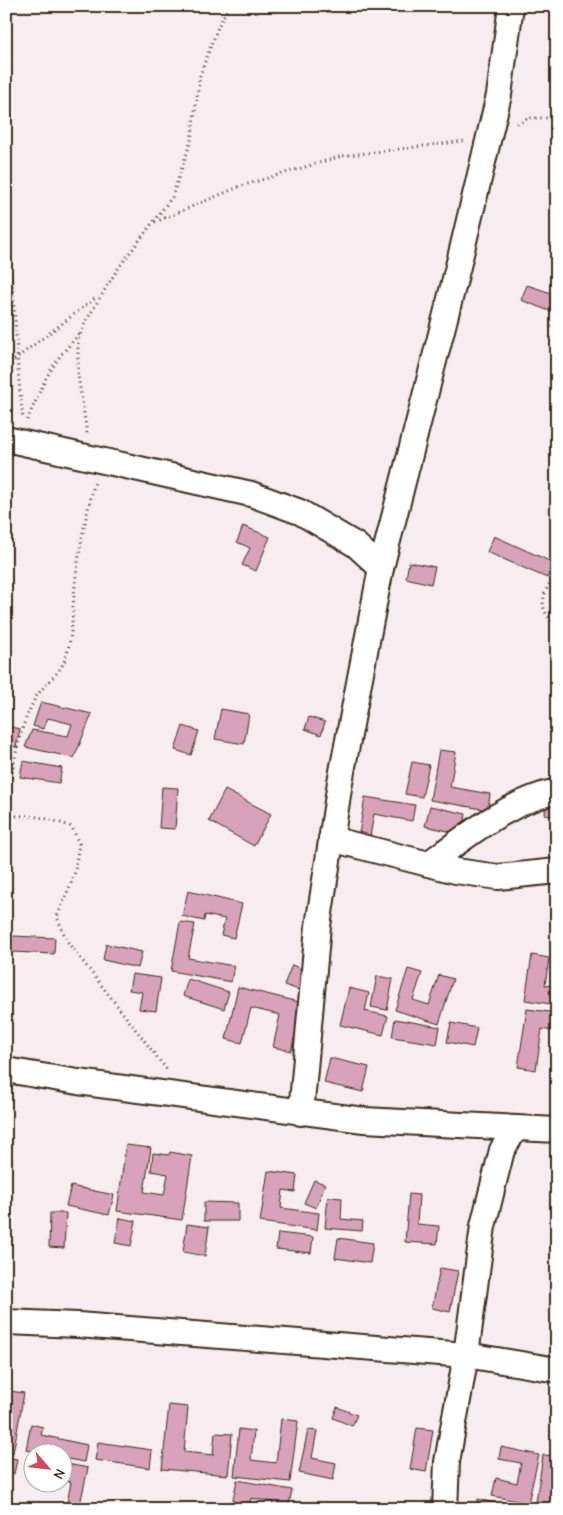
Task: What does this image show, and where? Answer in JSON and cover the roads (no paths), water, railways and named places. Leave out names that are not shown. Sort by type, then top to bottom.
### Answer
[{"type":"street","points":[[301,1113],[318,926],[381,568],[499,95],[511,6]]},
{"type":"street","points":[[6,438],[155,474],[251,494],[300,512],[356,545],[381,568]]},
{"type":"street","points":[[428,864],[493,817],[533,797],[557,791]]},
{"type":"street","points":[[332,839],[456,871],[498,877],[557,871]]},
{"type":"street","points":[[6,1070],[301,1113],[364,1120],[557,1130]]},
{"type":"street","points":[[445,1509],[447,1462],[466,1355],[483,1226],[502,1150],[516,1128]]},
{"type":"street","points":[[6,1322],[108,1327],[466,1355],[557,1370]]}]
